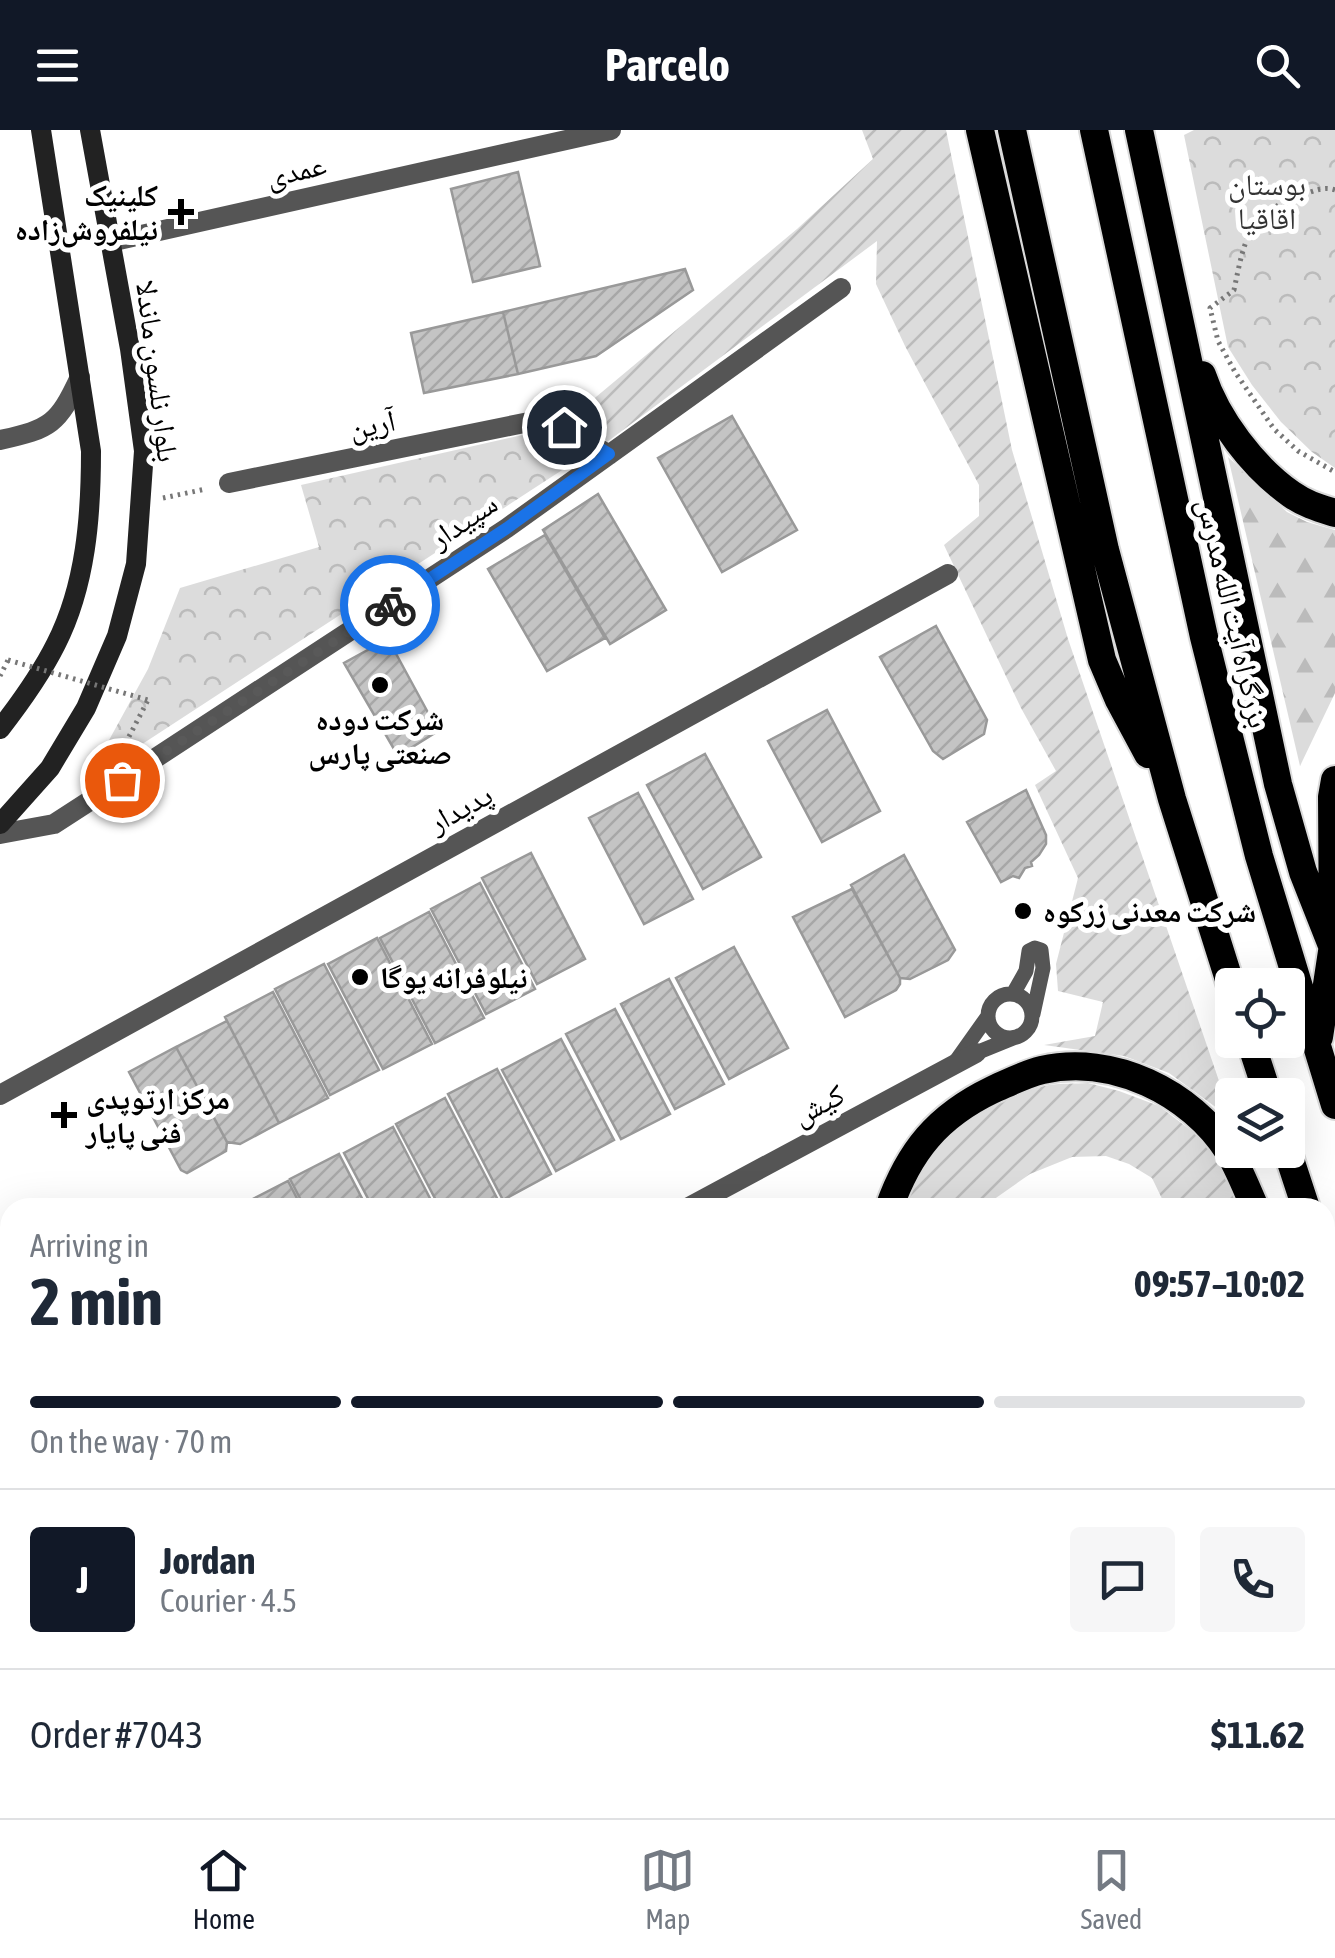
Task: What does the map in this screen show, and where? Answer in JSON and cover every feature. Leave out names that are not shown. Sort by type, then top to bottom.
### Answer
[{"type":"highway","points":[[980,130],[1102,660],[1172,799]]},
{"type":"highway","points":[[1012,130],[1105,550],[1172,799],[1226,968]]},
{"type":"highway","name":"بزرگراه آیت الله مدرس","points":[[1094,130],[1204,636],[1259,856],[1335,1105]]},
{"type":"highway","points":[[1139,130],[1278,784],[1303,872],[1334,949]]},
{"type":"highway","points":[[1172,284],[1205,383],[1231,429],[1251,456],[1292,495],[1335,513]]},
{"type":"highway","points":[[1317,1048],[1334,949],[1335,780]]},
{"type":"highway","points":[[892,1198],[913,1155],[930,1132],[951,1115],[1006,1084],[1041,1070],[1073,1066],[1102,1068],[1139,1079],[1186,1106],[1228,1151],[1250,1198]]},
{"type":"highway","points":[[1293,1168],[1303,1198]]},
{"type":"main road","points":[[0,729],[35,682],[68,616],[86,543],[91,497],[92,452],[41,130]]},
{"type":"main road","name":"بلوار نلسون ماندلا","points":[[0,824],[50,768],[86,708],[118,636],[136,564],[144,451],[130,349],[90,130]]},
{"type":"street","name":"عمدی","points":[[110,242],[611,130]]},
{"type":"street","name":"سپیدار","points":[[0,834],[54,824],[507,528],[841,288]]},
{"type":"street","points":[[0,440],[34,433],[54,421],[80,377]]},
{"type":"street","name":"آرین","points":[[229,484],[534,421],[564,427],[609,454]]},
{"type":"street","name":"پدیدار","points":[[0,1095],[948,574]]},
{"type":"street","name":"کیش","points":[[706,1198],[976,1053]]},
{"type":"lane","points":[[976,1053],[1026,1032],[1032,1024],[1044,968],[1041,950],[1030,951],[1026,971],[1012,994]]},
{"type":"lane","points":[[1013,1038],[1006,1039],[990,1028],[988,1016],[996,999],[1002,995],[1022,996],[1034,1014]]},
{"type":"lane","points":[[953,1065],[988,1016]]},
{"type":"path","points":[[1335,190],[1326,187],[1279,203],[1253,224],[1234,290],[1210,308],[1218,341],[1274,429],[1298,451],[1335,472]]},
{"type":"path","points":[[140,503],[229,484]]},
{"type":"path","points":[[0,676],[8,660],[148,700],[114,764]]},
{"type":"green space","points":[[862,130],[946,130],[1012,450],[1068,639],[1218,1078],[1215,1107],[1169,1073],[1124,1056],[1044,1045],[1095,1036],[1103,1002],[1058,991],[1056,964],[1078,878],[1035,785],[1056,771],[1021,708],[944,545],[979,516],[979,485],[876,284],[877,241],[607,442],[584,407],[797,229],[873,159]]},
{"type":"green space","name":"بوستان اقاقیا","points":[[1194,130],[1335,130],[1335,468],[1281,422],[1228,347],[1184,135]]},
{"type":"green space","points":[[536,432],[560,444],[576,461],[104,769],[91,773],[148,669],[180,588],[319,547],[301,485]]},
{"type":"green space","points":[[1228,457],[1287,512],[1335,530],[1335,693],[1300,766]]},
{"type":"green space","points":[[1088,1083],[1159,1106],[1201,1138],[1215,1156],[1215,1168],[1225,1168],[1230,1175],[1239,1198],[1162,1198],[1152,1178],[1106,1156],[1072,1157],[1030,1174],[996,1198],[906,1198],[923,1165],[956,1128],[1005,1097],[1041,1087]]},
{"type":"building","points":[[518,172],[540,266],[473,282],[451,189]]},
{"type":"building","points":[[685,269],[693,290],[596,356],[518,374],[503,312]]},
{"type":"building","points":[[503,312],[518,374],[424,393],[411,333]]},
{"type":"building","points":[[732,416],[797,530],[722,572],[658,458]]},
{"type":"building","points":[[598,494],[666,610],[610,644],[543,530]]},
{"type":"building","points":[[545,535],[605,638],[547,671],[488,569]]},
{"type":"building","points":[[936,626],[987,720],[984,734],[943,759],[933,751],[880,657]]},
{"type":"building","points":[[388,639],[438,731],[398,756],[344,663]]},
{"type":"building","points":[[827,710],[880,811],[822,842],[768,741]]},
{"type":"building","points":[[705,754],[761,857],[703,889],[647,785]]},
{"type":"building","points":[[1026,790],[1046,835],[1046,844],[1019,878],[1013,876],[1001,882],[967,822]]},
{"type":"building","points":[[638,793],[693,899],[644,924],[589,818]]},
{"type":"building","points":[[531,853],[585,959],[537,984],[482,878]]},
{"type":"building","points":[[904,855],[955,950],[948,960],[910,979],[900,978],[851,885]]},
{"type":"building","points":[[480,883],[535,989],[486,1014],[431,909]]},
{"type":"building","points":[[852,889],[900,984],[896,990],[845,1017],[793,917]]},
{"type":"building","points":[[429,912],[484,1018],[435,1043],[380,938]]},
{"type":"building","points":[[377,938],[432,1044],[383,1069],[328,964]]},
{"type":"building","points":[[734,947],[788,1048],[729,1079],[676,978]]},
{"type":"building","points":[[324,964],[379,1070],[330,1095],[275,989]]},
{"type":"building","points":[[669,979],[724,1084],[675,1109],[621,1004]]},
{"type":"building","points":[[273,992],[328,1098],[279,1123],[225,1017]]},
{"type":"building","points":[[615,1009],[670,1114],[621,1139],[566,1034]]},
{"type":"building","points":[[227,1021],[279,1123],[240,1144],[227,1142],[176,1047]]},
{"type":"building","points":[[561,1039],[614,1140],[556,1171],[502,1070]]},
{"type":"building","points":[[176,1047],[227,1142],[226,1151],[187,1173],[181,1170],[129,1072]]},
{"type":"building","points":[[497,1069],[551,1174],[502,1198],[448,1094]]},
{"type":"building","points":[[445,1098],[497,1198],[435,1198],[396,1124]]},
{"type":"building","points":[[393,1127],[430,1198],[368,1198],[344,1153]]},
{"type":"building","points":[[339,1154],[362,1198],[300,1198],[290,1179]]},
{"type":"building","points":[[288,1181],[297,1198],[255,1198]]},
{"type":"way so far","points":[[122,780],[390,605]]},
{"type":"place","name":"کلینیک نیلفروش‌زاده","points":[[181,212]]},
{"type":"place","name":"شرکت دوده صنعتی پارس","points":[[380,685]]},
{"type":"place","name":"شرکت معدنی زرکوه","points":[[1023,911]]},
{"type":"place","name":"نیلوفرانه یوگا","points":[[360,977]]},
{"type":"place","name":"مرکز ارتوپدی فنی پایار","points":[[64,1115]]},
{"type":"route","points":[[390,605],[507,528],[609,454],[564,427]]}]
